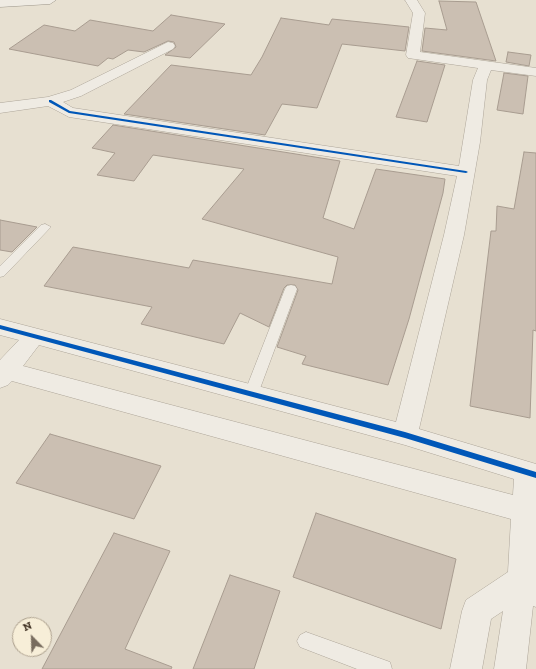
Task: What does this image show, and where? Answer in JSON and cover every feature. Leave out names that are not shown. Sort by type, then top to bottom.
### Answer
[{"type":"street","points":[[0,3],[50,0]]},
{"type":"street","points":[[411,0],[420,13],[413,55],[536,72]]},
{"type":"street","points":[[0,108],[50,101],[88,88],[168,46]]},
{"type":"street","points":[[405,435],[454,235],[472,142],[480,80],[486,66]]},
{"type":"street","points":[[50,101],[69,112],[466,172]]},
{"type":"street","points":[[0,327],[405,435],[532,474],[529,586],[510,669]]},
{"type":"street","points":[[34,336],[2,373],[382,471],[530,513]]},
{"type":"street","points":[[466,669],[477,611],[529,586]]},
{"type":"lane","points":[[0,273],[45,227]]},
{"type":"lane","points":[[251,394],[291,290]]},
{"type":"lane","points":[[306,641],[383,669]]},
{"type":"building","points":[[439,1],[476,2],[496,61],[422,51],[425,28],[447,30]]},
{"type":"building","points":[[171,15],[225,24],[190,58],[165,55],[176,47],[174,42],[168,41],[144,52],[128,50],[113,59],[108,58],[98,66],[9,49],[44,25],[75,31],[90,20],[153,31]]},
{"type":"building","points":[[281,18],[329,25],[332,19],[409,27],[405,51],[342,44],[317,108],[282,104],[265,135],[124,114],[171,65],[251,75],[262,57]]},
{"type":"building","points":[[508,52],[531,55],[529,66],[506,62]]},
{"type":"building","points":[[417,61],[445,65],[427,122],[396,117]]},
{"type":"building","points":[[504,73],[528,76],[523,114],[497,110]]},
{"type":"building","points":[[113,125],[340,161],[323,218],[354,229],[376,169],[445,179],[443,193],[409,319],[388,385],[302,364],[306,356],[277,347],[298,290],[295,285],[287,285],[284,288],[269,327],[240,313],[224,344],[141,324],[152,307],[44,286],[73,247],[189,268],[193,260],[332,284],[338,257],[202,219],[244,169],[153,155],[134,181],[97,175],[115,153],[92,148]]},
{"type":"building","points":[[524,152],[536,153],[536,331],[533,330],[530,418],[470,406],[491,231],[496,231],[497,206],[514,209]]},
{"type":"building","points":[[0,220],[37,227],[12,252],[0,250]]},
{"type":"building","points":[[50,434],[161,466],[134,519],[16,483]]},
{"type":"building","points":[[316,513],[456,559],[441,629],[293,577]]},
{"type":"building","points":[[114,533],[170,551],[125,649],[172,667],[171,669],[42,669],[48,657],[52,657],[52,650]]},
{"type":"building","points":[[230,575],[280,591],[254,669],[193,669]]},
{"type":"cycle path","points":[[50,101],[69,112],[466,172]]},
{"type":"cycle path","points":[[0,327],[405,435],[536,475]]}]
